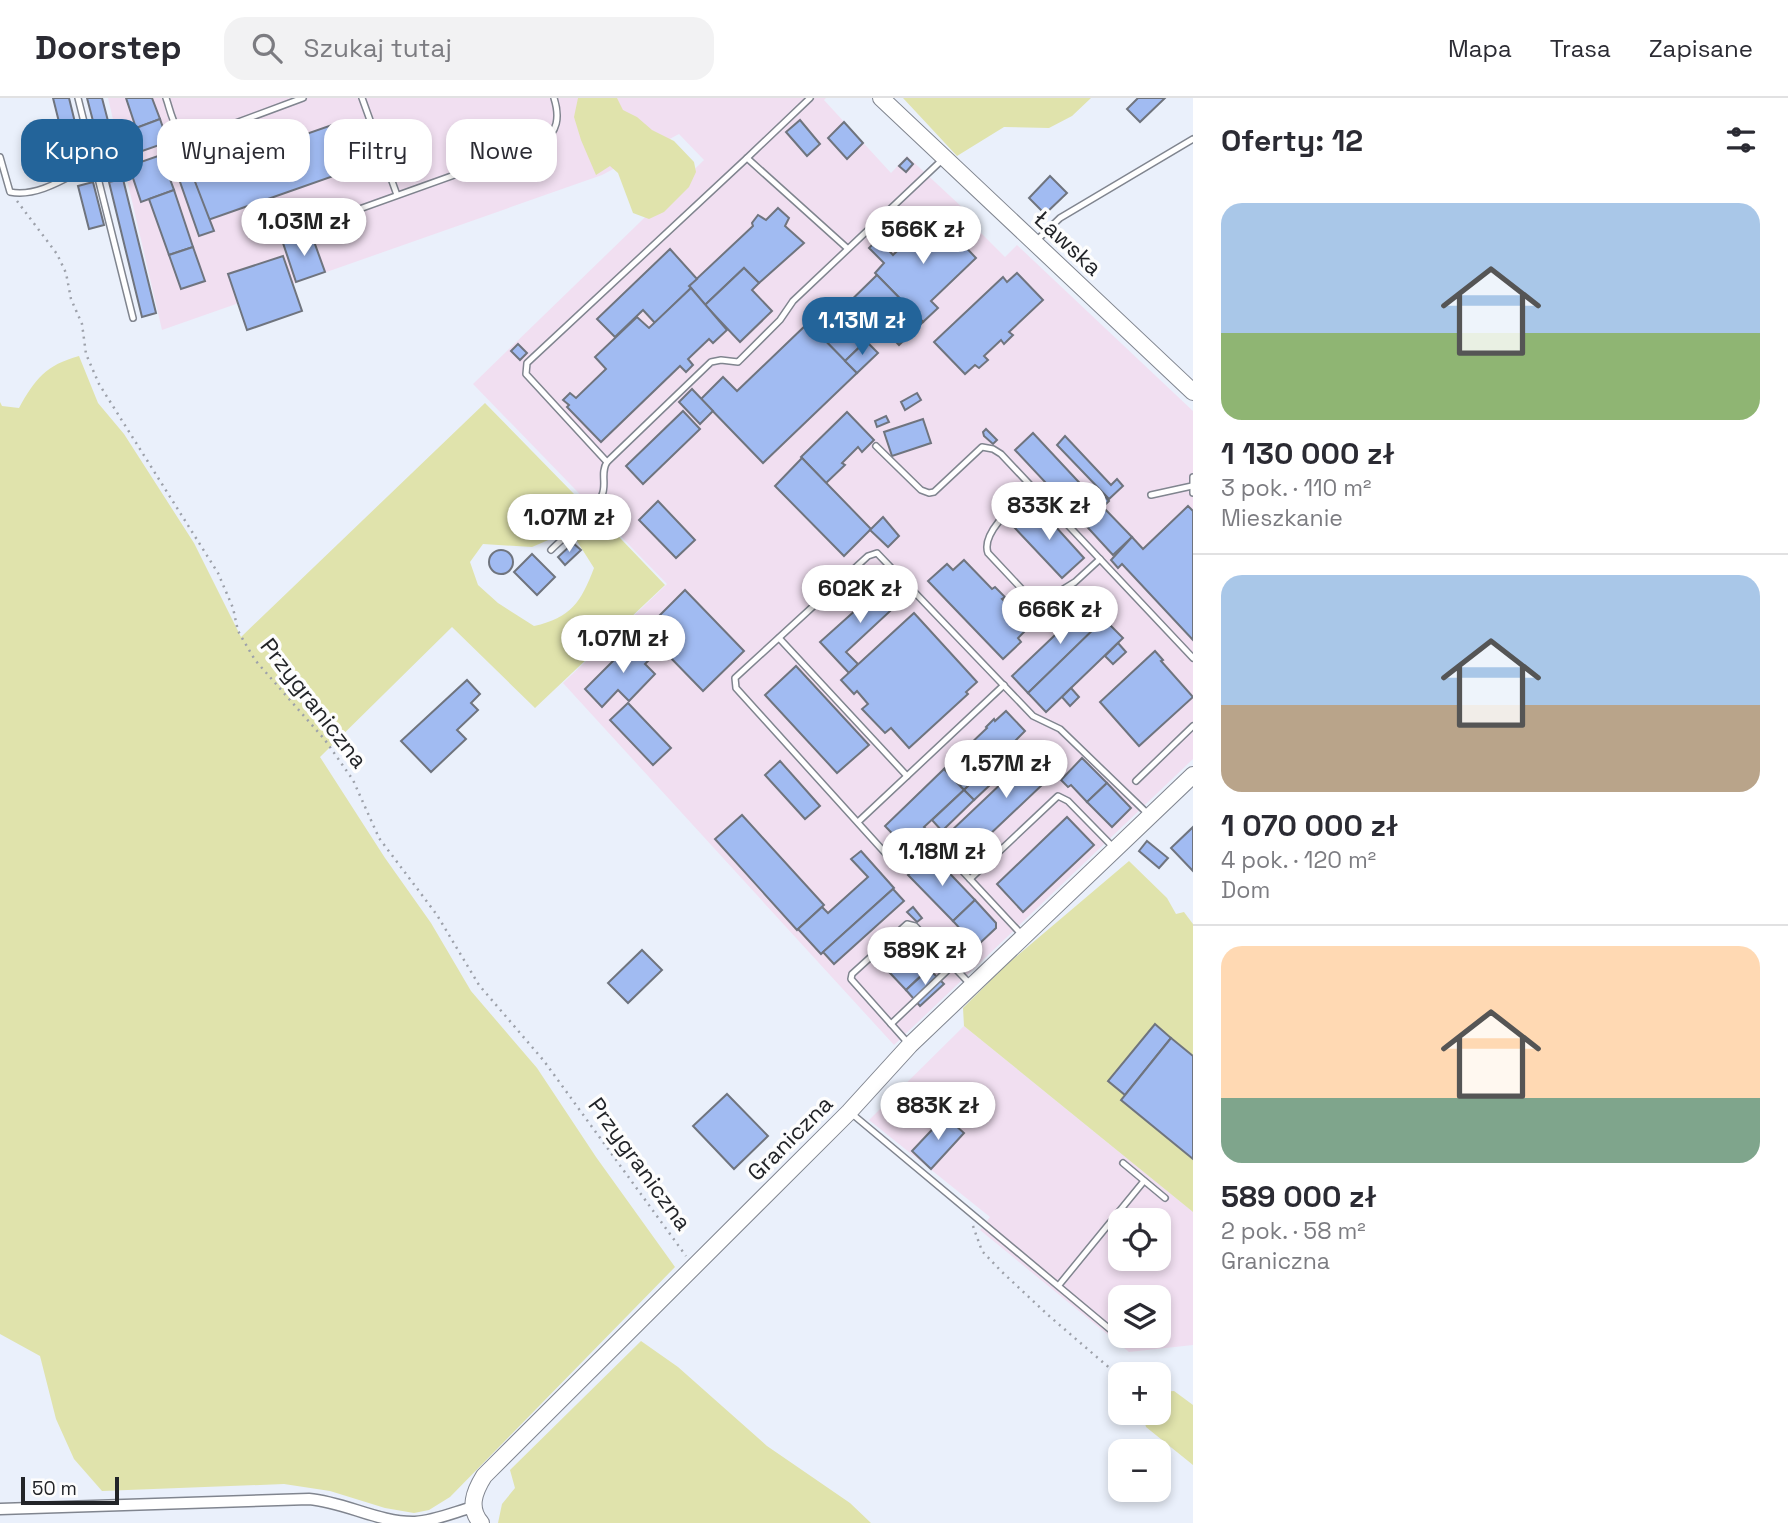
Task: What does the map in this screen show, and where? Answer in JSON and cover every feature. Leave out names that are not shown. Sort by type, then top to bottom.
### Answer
[{"type":"street","name":"Ławska","points":[[881,98],[1193,392]]},
{"type":"street","name":"Graniczna","points":[[477,1516],[477,1488],[484,1476],[849,1112],[910,1045],[1193,775]]},
{"type":"street","points":[[0,1509],[309,1499],[326,1500],[386,1518],[414,1522],[477,1516]]},
{"type":"lane","points":[[78,98],[84,119]]},
{"type":"lane","points":[[166,98],[177,130],[187,137],[195,138],[303,98]]},
{"type":"lane","points":[[362,98],[397,195]]},
{"type":"lane","points":[[312,226],[541,144],[551,137],[556,128],[558,117],[554,98]]},
{"type":"lane","points":[[607,463],[526,374],[525,366],[810,98]]},
{"type":"lane","points":[[1035,243],[1060,218],[1193,139]]},
{"type":"lane","points":[[0,157],[10,192],[26,193],[56,182]]},
{"type":"lane","points":[[551,550],[597,504],[603,491],[603,469],[607,463],[712,362],[738,362],[780,320],[793,301],[944,157]]},
{"type":"lane","points":[[747,158],[847,248]]},
{"type":"lane","points":[[101,182],[133,318]]},
{"type":"lane","points":[[876,446],[925,493],[933,492],[982,447],[1001,454],[1193,657]]},
{"type":"lane","points":[[1193,477],[1193,493]]},
{"type":"lane","points":[[1151,495],[1192,486]]},
{"type":"lane","points":[[1033,488],[1003,516],[986,542],[988,553],[1033,601],[1041,603],[1075,582],[1100,559]]},
{"type":"lane","points":[[1024,937],[941,848],[927,846],[901,856],[887,855],[734,683],[735,678],[867,556],[877,553],[1033,716],[1060,729],[1150,816]]},
{"type":"lane","points":[[779,638],[907,776]]},
{"type":"lane","points":[[858,822],[1004,685]]},
{"type":"lane","points":[[1136,780],[1193,726]]},
{"type":"lane","points":[[970,879],[1058,796],[1068,801],[1115,850]]},
{"type":"lane","points":[[910,1045],[852,982],[852,974],[909,923],[915,926],[972,986]]},
{"type":"lane","points":[[891,1024],[953,965]]},
{"type":"lane","points":[[849,1112],[1108,1326]]},
{"type":"lane","points":[[1123,1163],[1165,1198]]},
{"type":"lane","points":[[1059,1285],[1144,1181]]},
{"type":"path","name":"Przygraniczna","points":[[10,192],[57,254],[82,324],[86,354],[99,384],[218,573],[233,608],[239,631],[256,660],[325,740],[353,780],[379,838],[437,915],[479,985],[544,1061],[694,1268]]},
{"type":"path","points":[[971,1212],[975,1237],[982,1251],[1048,1315],[1108,1367]]},
{"type":"shaded area","points":[[108,98],[826,98],[824,100],[891,173],[907,156],[964,209],[961,213],[1005,257],[1017,245],[1193,411],[1193,759],[894,1045],[563,683],[667,584],[473,384],[704,160],[679,134],[602,175],[162,330],[128,182],[143,182],[143,119],[113,119]]},
{"type":"shaded area","points":[[964,1026],[1193,1212],[1193,1345],[1171,1347],[1171,1285],[1108,1285],[1108,1335],[980,1230],[990,1217],[869,1120]]},
{"type":"shaded area","points":[[1124,1348],[1166,1348],[1129,1352]]},
{"type":"green space","points":[[578,98],[617,98],[623,110],[674,141],[694,162],[696,172],[689,187],[664,212],[649,219],[633,213],[618,173],[610,166],[596,175],[574,117]]},
{"type":"green space","points":[[903,98],[1091,98],[1072,116],[1049,128],[1004,127],[957,156]]},
{"type":"green space","points":[[79,356],[98,403],[124,434],[194,543],[241,637],[485,403],[574,494],[568,516],[553,538],[532,547],[483,544],[470,562],[478,585],[498,603],[534,626],[547,623],[566,613],[579,599],[594,568],[575,538],[599,516],[665,585],[535,708],[452,627],[320,757],[385,858],[431,923],[471,991],[537,1068],[596,1157],[675,1267],[450,1497],[429,1510],[414,1513],[385,1508],[330,1491],[284,1484],[102,1491],[74,1459],[56,1419],[40,1356],[0,1334],[0,402],[2,406],[19,408],[43,374],[58,364]]},
{"type":"green space","points":[[1129,861],[1167,898],[1176,914],[1184,912],[1193,924],[1193,1212],[964,1026],[963,1008],[1005,966]]},
{"type":"green space","points":[[641,1341],[678,1367],[767,1446],[850,1503],[871,1523],[498,1523],[502,1504],[515,1488],[510,1470]]},
{"type":"green space","points":[[1171,1391],[1193,1405],[1193,1465],[1171,1447],[1171,1439],[1161,1439],[1146,1427],[1171,1425]]},
{"type":"building","points":[[53,98],[69,98],[74,119],[58,119]]},
{"type":"building","points":[[87,98],[102,98],[108,119],[92,119]]},
{"type":"building","points":[[126,98],[152,98],[160,119],[143,125],[143,119],[133,119]]},
{"type":"building","points":[[1138,98],[1165,98],[1140,122],[1127,109]]},
{"type":"building","points":[[157,120],[157,146],[143,151],[143,125]]},
{"type":"building","points":[[800,120],[820,144],[807,156],[786,132]]},
{"type":"building","points":[[844,122],[863,143],[847,159],[828,138]]},
{"type":"building","points":[[324,128],[324,179],[208,220],[195,182],[310,182],[310,133]]},
{"type":"building","points":[[157,156],[157,182],[171,182],[174,190],[141,202],[134,182],[143,182],[143,161]]},
{"type":"building","points":[[907,158],[913,164],[906,172],[899,166]]},
{"type":"building","points":[[1050,176],[1067,193],[1045,214],[1029,198]]},
{"type":"building","points":[[93,182],[104,225],[89,229],[78,186]]},
{"type":"building","points":[[109,182],[124,182],[156,313],[142,317]]},
{"type":"building","points":[[180,182],[195,182],[214,231],[199,236]]},
{"type":"building","points":[[174,190],[193,247],[169,255],[149,199]]},
{"type":"building","points":[[778,208],[789,218],[785,226],[804,243],[759,283],[744,268],[705,305],[689,286],[753,226],[752,223],[758,215],[766,220]]},
{"type":"building","points":[[935,215],[976,258],[931,301],[938,308],[923,322],[875,273],[884,263],[869,248],[878,239],[893,255]]},
{"type":"building","points":[[311,233],[325,272],[296,282],[283,243]]},
{"type":"building","points":[[193,247],[205,281],[181,289],[169,255]]},
{"type":"building","points":[[670,249],[697,279],[655,323],[643,310],[615,337],[597,319]]},
{"type":"building","points":[[283,256],[302,311],[247,330],[228,274]]},
{"type":"building","points":[[744,268],[759,283],[752,290],[772,311],[740,342],[705,305]]},
{"type":"building","points":[[1017,273],[1043,300],[1009,332],[1013,335],[1004,344],[1001,340],[984,356],[988,360],[979,368],[975,365],[965,374],[934,342],[1003,277],[1007,282]]},
{"type":"building","points":[[877,275],[923,322],[899,345],[881,326],[845,361],[808,323],[825,307],[834,317]]},
{"type":"building","points":[[691,288],[727,330],[713,343],[709,339],[688,359],[693,365],[686,372],[680,366],[601,442],[563,400],[570,393],[576,398],[606,369],[595,357],[637,317],[649,328]]},
{"type":"building","points":[[808,323],[857,373],[763,463],[701,399],[723,377],[737,391]]},
{"type":"building","points":[[866,341],[878,353],[857,373],[845,361]]},
{"type":"building","points":[[518,344],[527,353],[520,360],[511,351]]},
{"type":"building","points":[[692,389],[713,411],[700,424],[679,402]]},
{"type":"building","points":[[917,393],[921,400],[905,410],[901,402]]},
{"type":"building","points":[[683,411],[700,429],[643,484],[626,466]]},
{"type":"building","points":[[847,412],[874,440],[862,452],[858,447],[842,463],[845,465],[826,483],[801,457]]},
{"type":"building","points":[[886,416],[889,422],[877,427],[875,421]]},
{"type":"building","points":[[923,419],[931,443],[892,456],[884,432]]},
{"type":"building","points":[[986,429],[997,440],[993,444],[984,436]]},
{"type":"building","points":[[1033,433],[1089,493],[1096,486],[1109,501],[1103,507],[1132,537],[1113,555],[1056,493],[1053,496],[1045,487],[1047,484],[1015,450]]},
{"type":"building","points":[[1065,436],[1111,485],[1117,479],[1123,486],[1109,499],[1057,445]]},
{"type":"building","points":[[802,458],[871,529],[844,556],[775,486]]},
{"type":"building","points":[[658,501],[695,540],[676,558],[639,520]]},
{"type":"building","points":[[1036,505],[1084,558],[1062,578],[1013,526]]},
{"type":"building","points":[[1188,506],[1193,511],[1193,640],[1122,564],[1118,568],[1111,560],[1132,537],[1143,549]]},
{"type":"building","points":[[883,517],[899,536],[888,547],[870,530]]},
{"type":"building","points":[[573,543],[581,550],[565,565],[558,557]]},
{"type":"building","points":[[501,550],[512,557],[513,562],[506,573],[501,574],[490,567],[489,562],[496,551]]},
{"type":"building","points":[[532,554],[555,577],[537,595],[514,572]]},
{"type":"building","points":[[964,560],[992,589],[995,587],[1005,597],[1002,599],[1029,627],[1018,638],[1021,642],[1003,659],[928,581],[947,564],[953,570]]},
{"type":"building","points":[[886,583],[902,600],[846,652],[858,664],[849,673],[820,642]]},
{"type":"building","points":[[685,590],[744,651],[703,691],[664,651],[678,637],[658,617]]},
{"type":"building","points":[[1093,599],[1109,615],[1028,693],[1012,676]]},
{"type":"building","points":[[914,613],[977,682],[966,692],[968,694],[909,748],[891,728],[885,733],[862,709],[868,704],[857,691],[854,694],[841,680]]},
{"type":"building","points":[[1104,619],[1123,638],[1046,712],[1028,693]]},
{"type":"building","points":[[635,639],[653,656],[645,664],[655,674],[629,701],[618,690],[602,707],[585,689]]},
{"type":"building","points":[[1118,643],[1126,652],[1113,664],[1105,656]]},
{"type":"building","points":[[1155,651],[1193,697],[1139,746],[1100,702]]},
{"type":"building","points":[[796,666],[869,745],[837,773],[765,695]]},
{"type":"building","points":[[467,680],[480,694],[471,703],[478,710],[457,730],[466,739],[431,772],[401,741]]},
{"type":"building","points":[[1071,688],[1079,697],[1070,706],[1062,697]]},
{"type":"building","points":[[628,703],[671,748],[653,765],[610,720]]},
{"type":"building","points":[[1006,711],[1025,731],[1015,741],[1017,743],[1008,751],[1006,749],[964,790],[944,769],[994,719],[995,721]]},
{"type":"building","points":[[1042,745],[1062,766],[969,854],[949,833]]},
{"type":"building","points":[[1082,758],[1107,783],[1087,802],[1071,785],[1068,787],[1061,780]]},
{"type":"building","points":[[995,759],[1006,770],[974,800],[964,790]]},
{"type":"building","points":[[780,761],[820,806],[805,819],[765,775]]},
{"type":"building","points":[[944,769],[964,790],[924,827],[926,829],[918,837],[916,835],[904,846],[885,826]]},
{"type":"building","points":[[1107,783],[1131,808],[1112,827],[1087,802]]},
{"type":"building","points":[[964,790],[974,800],[942,831],[932,820]]},
{"type":"building","points":[[742,815],[824,905],[797,930],[715,839]]},
{"type":"building","points":[[1067,817],[1094,845],[1023,912],[997,884]]},
{"type":"building","points":[[1193,827],[1193,871],[1171,848]]},
{"type":"building","points":[[1147,841],[1168,858],[1159,868],[1139,851]]},
{"type":"building","points":[[861,851],[894,888],[821,954],[798,929],[822,907],[828,913],[868,877],[851,859]]},
{"type":"building","points":[[925,859],[936,859],[975,900],[953,921],[908,875]]},
{"type":"building","points":[[893,889],[904,901],[834,964],[823,952]]},
{"type":"building","points":[[975,900],[996,923],[996,928],[979,944],[974,944],[953,921]]},
{"type":"building","points":[[913,907],[922,918],[917,922],[907,912]]},
{"type":"building","points":[[886,934],[894,944],[880,957],[871,947]]},
{"type":"building","points":[[915,947],[932,965],[906,990],[889,972]]},
{"type":"building","points":[[642,950],[662,970],[628,1003],[608,983]]},
{"type":"building","points":[[929,969],[944,984],[920,1006],[906,990]]},
{"type":"building","points":[[1155,1024],[1171,1038],[1125,1095],[1108,1081]]},
{"type":"building","points":[[1171,1038],[1193,1056],[1193,1159],[1121,1100]]},
{"type":"building","points":[[727,1094],[768,1136],[734,1169],[693,1126]]},
{"type":"building","points":[[945,1116],[964,1133],[931,1169],[912,1151]]}]
